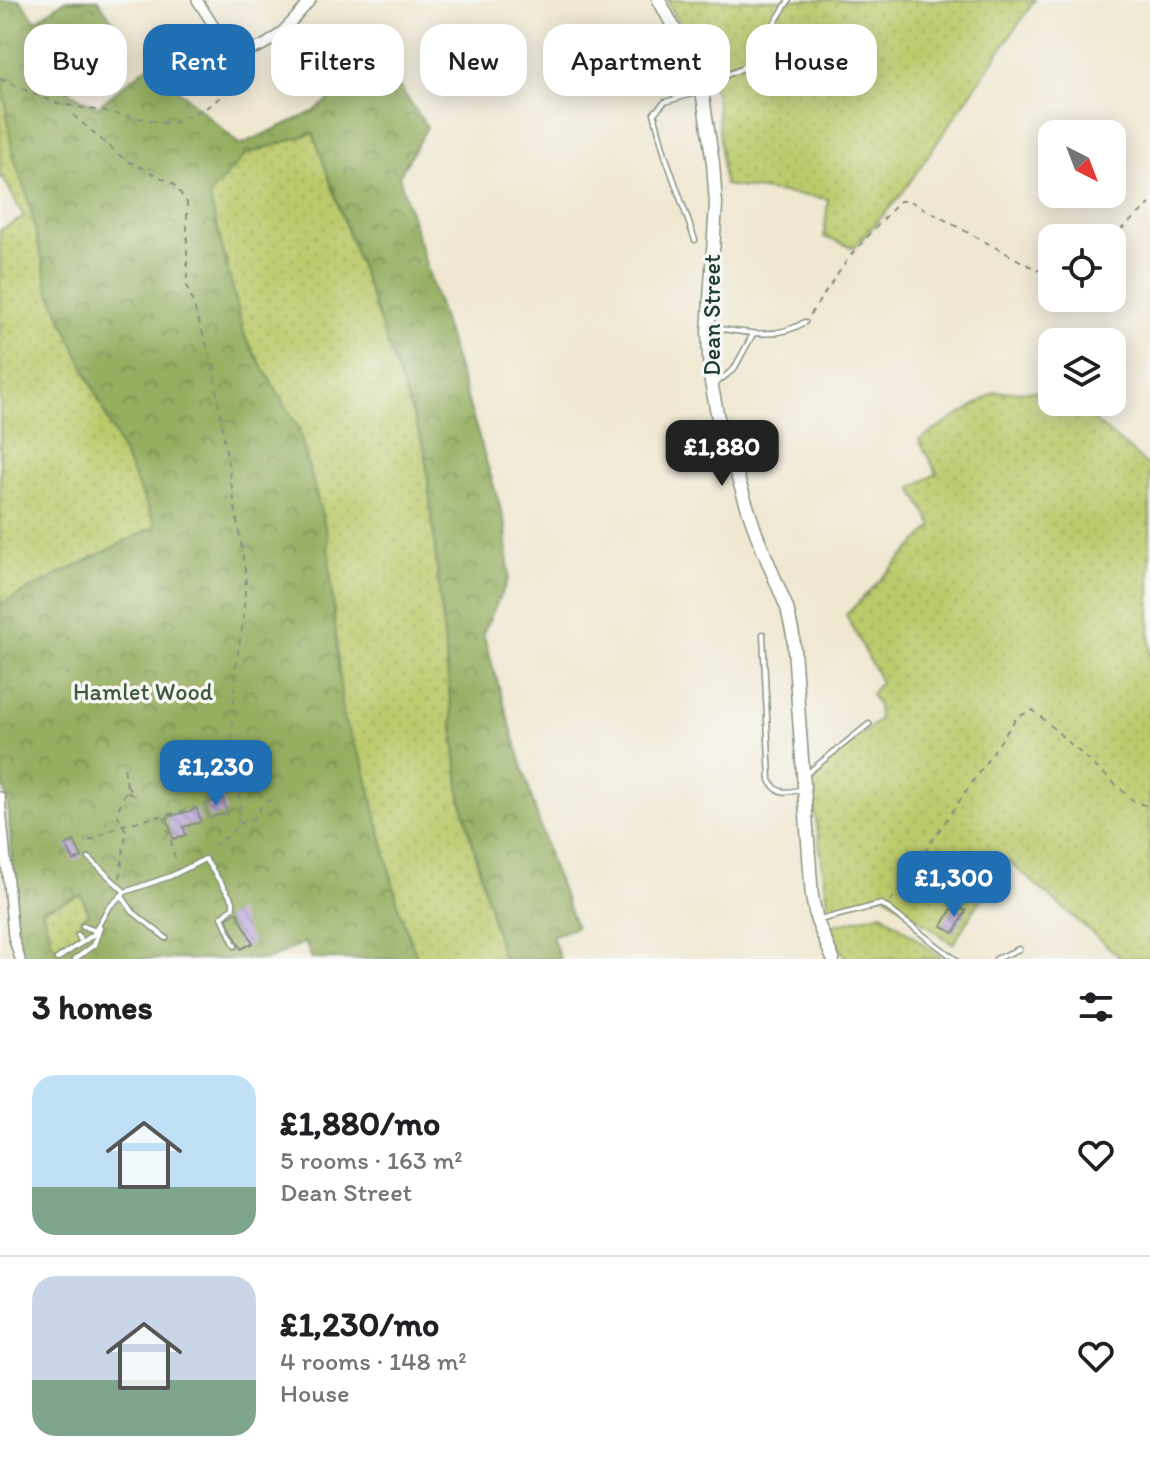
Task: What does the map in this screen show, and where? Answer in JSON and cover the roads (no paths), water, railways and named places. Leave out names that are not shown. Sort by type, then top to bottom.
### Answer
[{"type":"street","points":[[197,0],[221,37],[242,51],[251,51],[272,39],[311,0]]},
{"type":"street","name":"Dean Street","points":[[659,0],[672,24]]},
{"type":"street","name":"Dean Street","points":[[702,96],[716,204],[708,327],[712,386],[736,475],[787,608],[793,635],[812,897],[817,921],[833,959]]},
{"type":"street","points":[[0,797],[13,936],[20,959]]},
{"type":"lane","points":[[730,74],[754,56],[789,0]]},
{"type":"lane","points":[[682,96],[665,102],[654,113],[665,155],[695,240]]},
{"type":"lane","points":[[708,327],[753,334],[785,333],[805,322]]},
{"type":"lane","points":[[712,386],[734,369],[753,334]]},
{"type":"lane","points":[[763,634],[770,780],[773,787],[783,792],[804,782],[869,724]]},
{"type":"lane","points":[[89,858],[117,883],[133,912],[166,938]]},
{"type":"lane","points":[[75,959],[91,947],[108,908],[123,894],[205,859],[233,901],[233,907],[222,917],[235,946]]},
{"type":"lane","points":[[817,921],[874,905],[887,906],[955,959]]},
{"type":"lane","points":[[83,926],[97,933]]},
{"type":"lane","points":[[57,959],[97,933]]},
{"type":"lane","points":[[78,935],[82,943]]},
{"type":"lane","points":[[996,959],[1019,949]]},
{"type":"park label","name":"Hamlet Wood","points":[[143,692]]}]
